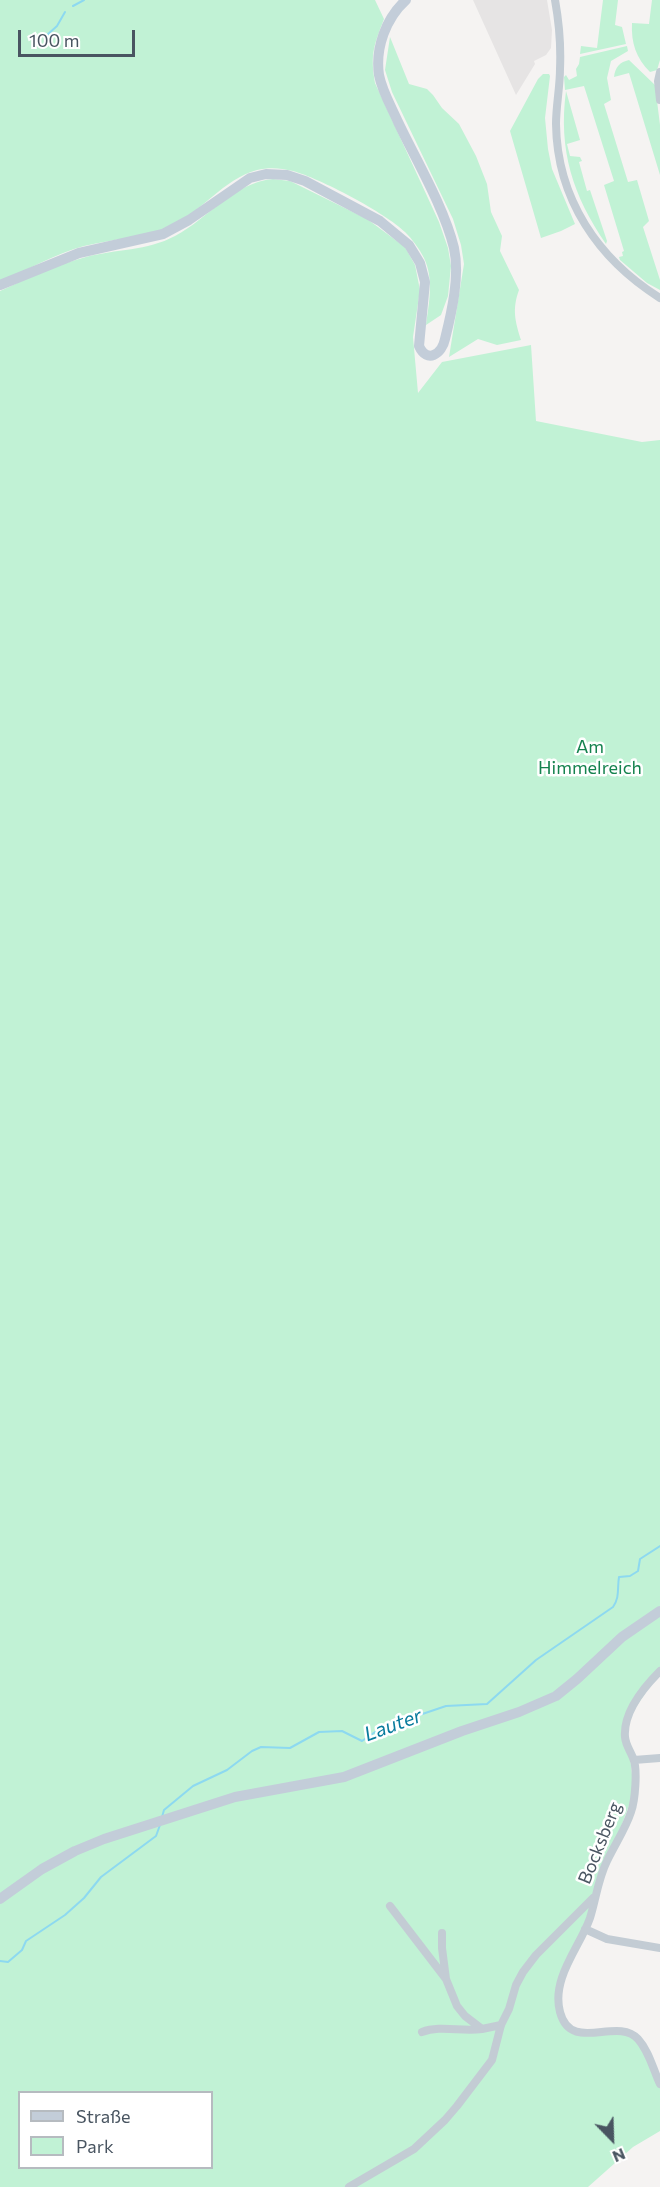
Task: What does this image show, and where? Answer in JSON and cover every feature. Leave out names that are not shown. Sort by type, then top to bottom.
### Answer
[{"type":"main road","points":[[0,285],[79,253],[163,234],[189,220],[250,178],[266,174],[286,175],[305,181],[380,221],[409,244],[420,263],[425,282],[419,346],[425,355],[436,355],[444,345],[447,331],[455,280],[455,254],[443,218],[383,90],[378,62],[385,30],[395,11],[406,0]]},
{"type":"main road","points":[[0,1899],[42,1869],[90,1845],[235,1797],[344,1777],[556,1696],[622,1637],[660,1611]]},
{"type":"street","points":[[555,0],[560,39],[557,136],[560,160],[569,192],[591,235],[611,259],[627,276],[660,298]]},
{"type":"street","points":[[660,72],[658,81],[660,100]]},
{"type":"street","name":"Bocksberg","points":[[660,1671],[631,1708],[626,1722],[626,1745],[634,1760],[634,1803],[624,1830],[608,1860],[594,1897],[590,1917],[564,1974],[559,1993],[560,2012],[567,2025],[578,2032],[625,2031],[637,2038],[647,2052],[660,2084]]},
{"type":"street","points":[[634,1760],[660,1758]]},
{"type":"street","points":[[349,2187],[401,2158],[445,2120],[492,2060],[501,2025],[509,2009],[516,1985],[536,1955],[594,1897]]},
{"type":"street","points":[[390,1906],[446,1979],[457,2006],[465,2016],[482,2029]]},
{"type":"street","points":[[585,1929],[607,1939],[660,1948]]},
{"type":"street","points":[[442,1933],[446,1979]]},
{"type":"street","points":[[422,2032],[431,2029],[468,2031],[501,2025]]},
{"type":"shaded area","points":[[473,0],[547,0],[552,30],[551,48],[546,55],[534,61],[535,64],[516,95]]},
{"type":"green space","points":[[0,0],[375,0],[384,19],[374,50],[375,83],[439,222],[448,248],[451,266],[448,296],[441,315],[426,325],[430,291],[427,266],[415,244],[396,224],[335,188],[293,171],[270,168],[245,174],[233,181],[181,221],[169,227],[148,234],[73,249],[0,282]]},
{"type":"green space","points":[[603,0],[618,0],[615,25],[622,27],[626,44],[580,54],[581,46],[597,48]]},
{"type":"green space","points":[[652,0],[660,0],[660,60],[657,70],[650,72],[635,50],[632,23],[649,24]]},
{"type":"green space","points":[[390,37],[409,84],[427,89],[433,95],[442,108],[459,124],[476,156],[487,184],[491,212],[502,236],[500,251],[519,290],[515,315],[521,340],[497,345],[478,339],[449,357],[464,264],[461,245],[453,219],[392,92],[385,70]]},
{"type":"green space","points":[[627,46],[628,51],[611,61],[607,78],[611,100],[604,104],[628,182],[637,180],[649,221],[643,227],[660,280],[660,290],[647,283],[620,260],[619,257],[623,256],[624,251],[604,185],[614,181],[584,86],[565,90],[564,77],[566,75],[569,80],[577,76],[576,69],[580,57]]},
{"type":"green space","points":[[629,60],[655,85],[660,125],[660,175],[629,73],[614,77],[618,66]]},
{"type":"green space","points":[[543,74],[550,76],[545,118],[552,169],[575,224],[541,238],[510,131],[538,79]]},
{"type":"green space","points":[[566,91],[580,140],[567,144],[570,156],[580,157],[582,161],[579,162],[587,191],[590,190],[607,241],[606,244],[594,226],[577,190],[566,153],[564,113]]},
{"type":"green space","name":"Am Himmelreich","points":[[273,179],[290,181],[367,219],[405,247],[415,265],[420,290],[413,337],[418,393],[442,362],[531,345],[536,421],[642,442],[660,440],[660,1671],[626,1722],[634,1792],[559,1993],[567,2025],[578,2033],[625,2031],[637,2038],[660,2084],[660,2131],[633,2147],[588,2187],[0,2187],[0,291],[75,260],[164,241],[187,229],[233,194],[246,187]]},
{"type":"waterway","points":[[73,6],[84,0]]},
{"type":"waterway","points":[[47,35],[57,26],[65,12]]},
{"type":"waterway","name":"Lauter","points":[[162,1817],[164,1810],[193,1786],[227,1770],[261,1747],[290,1748],[319,1732],[342,1731],[362,1741],[381,1728],[446,1706],[487,1704],[536,1660],[613,1607],[619,1577],[630,1576],[638,1571],[640,1559],[660,1546]]},
{"type":"waterway","name":"Lauter","points":[[0,1961],[8,1962],[22,1950],[26,1941],[65,1915],[84,1898],[101,1877],[156,1836],[160,1825]]}]
